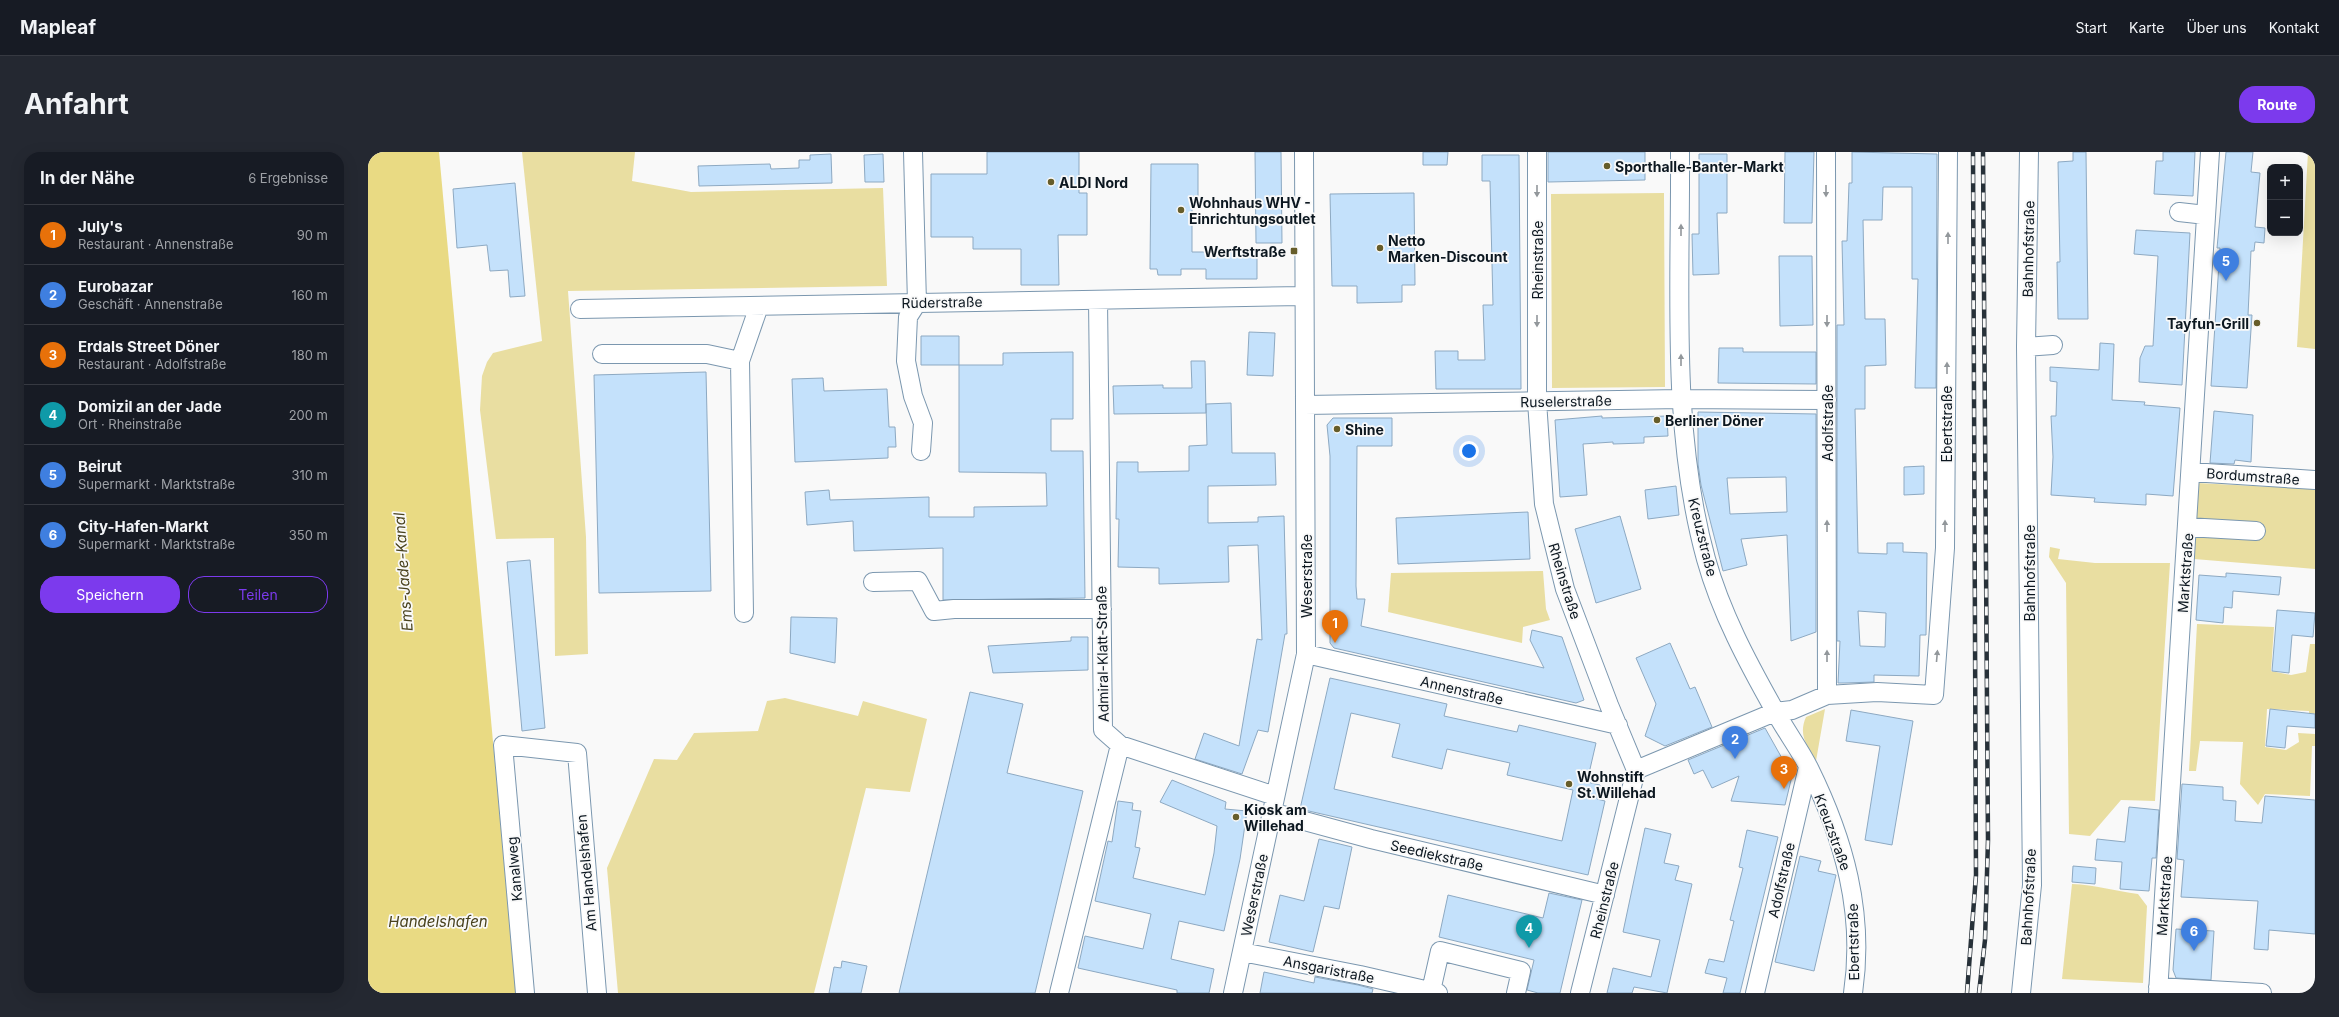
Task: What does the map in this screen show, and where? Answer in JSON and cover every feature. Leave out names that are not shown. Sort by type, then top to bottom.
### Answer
[{"type":"street","points":[[913,152],[917,303],[908,317],[906,361],[913,396],[923,423],[921,451]]},
{"type":"street","name":"Weserstraße","points":[[1233,993],[1306,654],[1304,152]]},
{"type":"street","name":"Rheinstraße","points":[[1537,152],[1537,401],[1544,504],[1565,589],[1636,770],[1580,993]]},
{"type":"street","name":"Kreuzstraße","points":[[1680,152],[1681,399],[1685,456],[1694,510],[1707,560],[1721,603],[1775,712],[1808,767],[1841,846],[1852,891]]},
{"type":"street","name":"Adolfstraße","points":[[1826,152],[1827,695]]},
{"type":"street","name":"Ebertstraße","points":[[1827,695],[1877,692],[1934,695],[1945,548],[1948,152]]},
{"type":"street","name":"Bahnhofstraße","points":[[2021,993],[2032,885],[2026,347],[2029,152]]},
{"type":"street","name":"Marktstraße","points":[[2158,990],[2210,152]]},
{"type":"street","points":[[2179,212],[2206,214]]},
{"type":"street","name":"Rüderstraße","points":[[580,309],[1304,296]]},
{"type":"street","name":"Admiral-Klatt-Straße","points":[[1098,300],[1103,730],[1120,745]]},
{"type":"street","points":[[744,613],[740,361],[759,306]]},
{"type":"street","points":[[2026,347],[2054,345]]},
{"type":"street","points":[[602,354],[706,354],[740,361]]},
{"type":"street","name":"Ruselerstraße","points":[[1305,405],[1681,399],[1827,400]]},
{"type":"street","name":"Bordumstraße","points":[[2191,472],[2315,480]]},
{"type":"street","points":[[2187,527],[2256,531]]},
{"type":"street","points":[[873,582],[918,581],[934,611],[954,609],[1102,609]]},
{"type":"street","name":"Annenstraße","points":[[1306,654],[1618,725]]},
{"type":"street","points":[[1636,770],[1775,712],[1792,710],[1827,695]]},
{"type":"street","name":"Am Handelshafen","points":[[503,745],[577,753],[597,993]]},
{"type":"street","name":"Kanalweg","points":[[503,745],[525,993]]},
{"type":"street","points":[[1059,993],[1120,745]]},
{"type":"street","name":"Seediekstraße","points":[[1120,745],[1273,804],[1371,839],[1605,895]]},
{"type":"street","name":"Adolfstraße","points":[[1754,993],[1808,767]]},
{"type":"street","name":"Ebertstraße","points":[[1852,891],[1856,940],[1853,993]]},
{"type":"street","points":[[1434,992],[1440,951],[1521,971],[1516,993]]},
{"type":"street","name":"Ansgaristraße","points":[[1242,952],[1360,975],[1434,992]]},
{"type":"street","points":[[2158,990],[2262,993]]},
{"type":"shaded area","points":[[522,152],[635,152],[632,181],[691,192],[883,188],[887,286],[568,291],[586,537],[588,654],[555,656],[554,538],[496,539],[480,410],[482,376],[487,362],[493,353],[542,341]]},
{"type":"shaded area","points":[[2308,152],[2315,152],[2315,349],[2297,347]]},
{"type":"shaded area","points":[[1664,193],[1665,387],[1552,388],[1551,194]]},
{"type":"shaded area","points":[[2197,483],[2315,489],[2315,569],[2194,559]]},
{"type":"shaded area","points":[[2050,547],[2060,549],[2058,559],[2095,563],[2170,563],[2155,801],[2121,800],[2090,836],[2069,834],[2066,583],[2049,557]]},
{"type":"shaded area","points":[[1543,571],[1546,609],[1550,620],[1523,627],[1522,643],[1388,612],[1391,573]]},
{"type":"shaded area","points":[[2197,624],[2274,627],[2271,671],[2291,675],[2306,672],[2310,644],[2315,644],[2315,723],[2309,722],[2309,711],[2267,709],[2265,747],[2286,750],[2299,742],[2298,733],[2315,734],[2315,746],[2312,746],[2310,796],[2265,794],[2258,805],[2240,784],[2243,742],[2200,741],[2196,771],[2189,771]]},
{"type":"shaded area","points":[[785,698],[858,716],[863,701],[927,719],[910,792],[866,788],[814,993],[618,993],[607,868],[654,759],[677,760],[694,733],[758,731],[767,701]]},
{"type":"shaded area","points":[[1825,709],[1816,761],[1803,735],[1804,723],[1806,717]]},
{"type":"shaded area","points":[[2072,884],[2138,894],[2147,906],[2143,983],[2062,979]]},
{"type":"water","name":"Handelshafen","points":[[368,152],[439,152],[516,993],[368,993]]},
{"type":"building","points":[[987,152],[1079,152],[1079,193],[1087,193],[1087,235],[1058,235],[1059,285],[1021,285],[1021,249],[973,249],[973,237],[931,237],[931,174],[987,174]]},
{"type":"building","points":[[1255,152],[1281,152],[1282,243],[1256,243]]},
{"type":"building","points":[[1423,152],[1448,152],[1447,165],[1423,165]]},
{"type":"building","name":"Sporthalle-Banter-Markt","points":[[1548,152],[1645,152],[1645,180],[1548,182]]},
{"type":"building","points":[[1785,152],[1814,152],[1812,223],[1784,223]]},
{"type":"building","points":[[1852,152],[1937,154],[1936,388],[1915,388],[1918,279],[1912,279],[1912,187],[1883,187],[1882,220],[1863,220],[1865,319],[1885,319],[1886,365],[1865,366],[1865,409],[1855,409],[1858,553],[1887,554],[1887,543],[1903,543],[1903,552],[1927,553],[1926,635],[1920,635],[1919,676],[1874,675],[1874,682],[1838,683],[1840,641],[1837,641],[1837,325],[1844,325],[1842,241],[1847,241],[1849,183],[1852,183]],"holes":[[[1858,611],[1886,613],[1885,647],[1860,646]]]},
{"type":"building","points":[[2073,152],[2086,152],[2088,319],[2058,319],[2057,262],[2060,262],[2058,162],[2073,161]]},
{"type":"building","points":[[2163,152],[2195,152],[2193,196],[2154,194],[2156,161],[2163,161]]},
{"type":"building","points":[[2226,152],[2253,152],[2251,172],[2260,173],[2255,227],[2265,228],[2264,243],[2255,242],[2254,251],[2251,251],[2248,315],[2252,315],[2247,388],[2211,386],[2220,248],[2217,248]]},
{"type":"building","points":[[831,154],[832,183],[699,186],[698,166],[770,164],[771,169],[799,168],[799,160],[810,160],[810,155]]},
{"type":"building","points":[[883,154],[884,182],[865,182],[864,155]]},
{"type":"building","points":[[1699,154],[1727,154],[1727,213],[1717,213],[1719,274],[1693,275],[1692,234],[1699,234]]},
{"type":"building","points":[[1482,155],[1519,155],[1521,389],[1436,389],[1435,351],[1458,351],[1458,360],[1485,360],[1483,305],[1493,305],[1490,181],[1482,181]]},
{"type":"building","points":[[1151,164],[1198,164],[1198,200],[1192,200],[1192,252],[1257,252],[1257,279],[1206,279],[1206,269],[1181,269],[1181,275],[1158,275],[1157,269],[1150,269]]},
{"type":"building","points":[[515,183],[525,296],[510,297],[508,270],[490,271],[487,245],[457,248],[453,189]]},
{"type":"building","points":[[1414,193],[1415,285],[1402,285],[1402,302],[1357,303],[1357,286],[1332,286],[1330,194]]},
{"type":"building","points":[[2136,230],[2190,233],[2182,385],[2139,382],[2140,358],[2145,346],[2153,346],[2158,256],[2134,254]]},
{"type":"building","points":[[1779,256],[1812,256],[1813,325],[1780,326]]},
{"type":"building","points":[[1249,332],[1275,333],[1273,376],[1247,375]]},
{"type":"building","points":[[921,336],[959,336],[959,365],[921,365]]},
{"type":"building","points":[[2100,343],[2114,344],[2112,400],[2145,402],[2144,405],[2180,408],[2173,496],[2146,494],[2146,505],[2094,502],[2095,498],[2051,495],[2053,457],[2051,416],[2056,416],[2057,382],[2050,381],[2050,367],[2099,370]]},
{"type":"building","points":[[1719,348],[1743,348],[1743,352],[1816,352],[1816,384],[1718,383]]},
{"type":"building","points":[[1073,352],[1073,419],[1051,419],[1051,451],[1083,451],[1085,598],[943,600],[943,548],[854,551],[853,521],[807,525],[805,492],[829,490],[830,500],[929,497],[929,517],[974,517],[974,507],[1047,506],[1046,473],[959,472],[959,365],[1003,365],[1003,353]]},
{"type":"building","points":[[1191,361],[1205,361],[1206,413],[1114,414],[1113,386],[1163,385],[1163,388],[1192,388]]},
{"type":"building","points":[[706,372],[711,591],[599,593],[594,375]]},
{"type":"building","points":[[823,378],[824,391],[887,389],[889,427],[895,427],[896,447],[888,447],[888,458],[795,462],[792,379]]},
{"type":"building","points":[[1231,403],[1232,453],[1275,453],[1276,485],[1208,486],[1208,523],[1258,522],[1258,517],[1284,516],[1287,634],[1285,634],[1268,732],[1258,730],[1242,774],[1195,759],[1204,733],[1239,746],[1257,639],[1262,640],[1258,545],[1228,546],[1229,582],[1159,584],[1159,568],[1118,567],[1119,519],[1116,519],[1117,462],[1138,462],[1138,472],[1189,471],[1189,446],[1207,445],[1206,404]]},
{"type":"building","points":[[2214,411],[2253,415],[2251,462],[2235,460],[2234,464],[2210,463]]},
{"type":"building","points":[[1698,412],[1816,414],[1816,632],[1791,641],[1787,535],[1741,539],[1747,565],[1723,571],[1701,485],[1698,464]],"holes":[[[1786,477],[1787,512],[1730,514],[1727,478]]]},
{"type":"building","points":[[1602,416],[1602,418],[1667,416],[1668,436],[1644,437],[1644,443],[1613,444],[1613,442],[1583,444],[1587,495],[1560,497],[1555,420]]},
{"type":"building","points":[[1333,418],[1392,418],[1392,446],[1357,446],[1356,586],[1357,599],[1365,599],[1361,626],[1544,668],[1530,640],[1532,630],[1562,637],[1584,700],[1576,703],[1334,648],[1330,643],[1330,456],[1327,425]]},
{"type":"building","points":[[1924,466],[1924,494],[1904,495],[1904,467]]},
{"type":"building","points":[[1676,486],[1679,515],[1648,519],[1645,490]]},
{"type":"building","points":[[1528,512],[1530,559],[1398,564],[1396,518]]},
{"type":"building","points":[[1620,516],[1641,589],[1596,603],[1575,529]]},
{"type":"building","points":[[530,560],[545,728],[522,731],[507,562]]},
{"type":"building","points":[[2226,573],[2281,577],[2279,595],[2233,591],[2232,608],[2224,607],[2223,623],[2196,620],[2199,575],[2226,577]]},
{"type":"building","points":[[2277,610],[2315,613],[2313,637],[2292,635],[2289,673],[2272,671]]},
{"type":"building","points":[[791,617],[837,618],[835,663],[790,653]]},
{"type":"building","points":[[1071,637],[1088,637],[1088,670],[993,673],[988,646],[1071,641]]},
{"type":"building","points":[[1670,643],[1690,689],[1695,687],[1712,727],[1665,746],[1645,736],[1656,704],[1636,658]]},
{"type":"building","points":[[1330,678],[1447,704],[1444,716],[1517,732],[1519,725],[1596,743],[1587,782],[1600,785],[1597,799],[1605,801],[1588,875],[1300,809]],"holes":[[[1351,713],[1400,724],[1392,757],[1442,769],[1447,749],[1510,763],[1507,775],[1573,790],[1562,841],[1334,789]]]},
{"type":"building","points":[[970,692],[1023,704],[1007,773],[1083,791],[1035,993],[899,993]]},
{"type":"building","points":[[2270,709],[2315,714],[2315,728],[2287,726],[2285,748],[2266,746]]},
{"type":"building","points":[[1851,710],[1913,721],[1892,845],[1865,840],[1880,746],[1846,741]]},
{"type":"building","points":[[1765,728],[1792,776],[1785,805],[1731,801],[1739,776],[1712,788],[1703,770],[1694,774],[1688,760]]},
{"type":"building","points":[[1172,780],[1226,802],[1225,809],[1247,811],[1240,859],[1224,931],[1179,921],[1171,959],[1214,969],[1209,993],[1177,993],[1177,990],[1078,968],[1085,936],[1143,949],[1151,914],[1095,901],[1108,841],[1112,842],[1118,801],[1133,803],[1132,810],[1141,811],[1135,847],[1140,848],[1133,878],[1205,895],[1214,853],[1217,826],[1160,802]]},
{"type":"building","points":[[2182,784],[2223,787],[2223,800],[2236,801],[2235,821],[2262,823],[2265,796],[2315,800],[2315,934],[2269,930],[2268,950],[2254,949],[2258,901],[2181,897],[2184,860],[2177,859]]},
{"type":"building","points":[[2129,807],[2159,810],[2156,858],[2152,858],[2149,891],[2120,889],[2122,862],[2095,860],[2097,839],[2125,842]]},
{"type":"building","points":[[1645,828],[1671,834],[1664,863],[1679,866],[1675,880],[1692,884],[1667,993],[1634,987],[1632,993],[1607,993],[1613,968],[1651,977],[1660,940],[1623,932]]},
{"type":"building","points":[[1747,830],[1778,837],[1740,993],[1723,993],[1727,978],[1705,973],[1709,959],[1724,962],[1734,921],[1730,920],[1743,868],[1739,867]]},
{"type":"building","points":[[1319,839],[1352,847],[1339,909],[1324,906],[1313,952],[1269,942],[1280,895],[1304,901]]},
{"type":"building","points":[[1800,856],[1821,861],[1818,871],[1836,875],[1814,971],[1775,962]]},
{"type":"building","points":[[2073,866],[2096,868],[2095,884],[2072,882]]},
{"type":"building","points":[[1549,893],[1582,900],[1560,993],[1538,993],[1527,990],[1534,960],[1439,937],[1448,895],[1543,918]]},
{"type":"building","points":[[2176,929],[2214,931],[2211,980],[2176,978],[2173,970]]},
{"type":"building","points":[[842,961],[867,966],[861,993],[829,993],[834,967],[841,968]]},
{"type":"building","points":[[1264,972],[1314,983],[1315,977],[1373,989],[1372,993],[1260,993]]},
{"type":"railway","points":[[1967,993],[1976,875],[1973,152]]},
{"type":"railway","points":[[1979,993],[1985,940],[1988,840],[1983,152]]},
{"type":"place","name":"Sporthalle-Banter-Markt","points":[[1607,166]]},
{"type":"place","name":"ALDI Nord","points":[[1051,182]]},
{"type":"place","name":"Wohnhaus WHV - Einrichtungsoutlet","points":[[1181,210]]},
{"type":"place","name":"Netto Marken-Discount","points":[[1380,248]]},
{"type":"place","name":"Werftstraße","points":[[1294,251]]},
{"type":"place","name":"Beirut","points":[[2226,281]]},
{"type":"place","name":"Tayfun-Grill","points":[[2257,323]]},
{"type":"place","name":"Berliner Döner","points":[[1657,420]]},
{"type":"place","name":"Shine","points":[[1337,429]]},
{"type":"place","name":"July's","points":[[1335,643]]},
{"type":"place","name":"Eurobazar","points":[[1735,759]]},
{"type":"place","name":"Wohnstift St.Willehad","points":[[1569,784]]},
{"type":"place","name":"Erdals Street Döner","points":[[1784,789]]},
{"type":"place","name":"Kiosk am Willehad","points":[[1236,817]]},
{"type":"place","name":"Domizil an der Jade","points":[[1529,948]]},
{"type":"place","name":"City-Hafen-Markt","points":[[2194,951]]},
{"type":"water label","name":"Ems-Jade-Kanal","points":[[403,572]]}]
